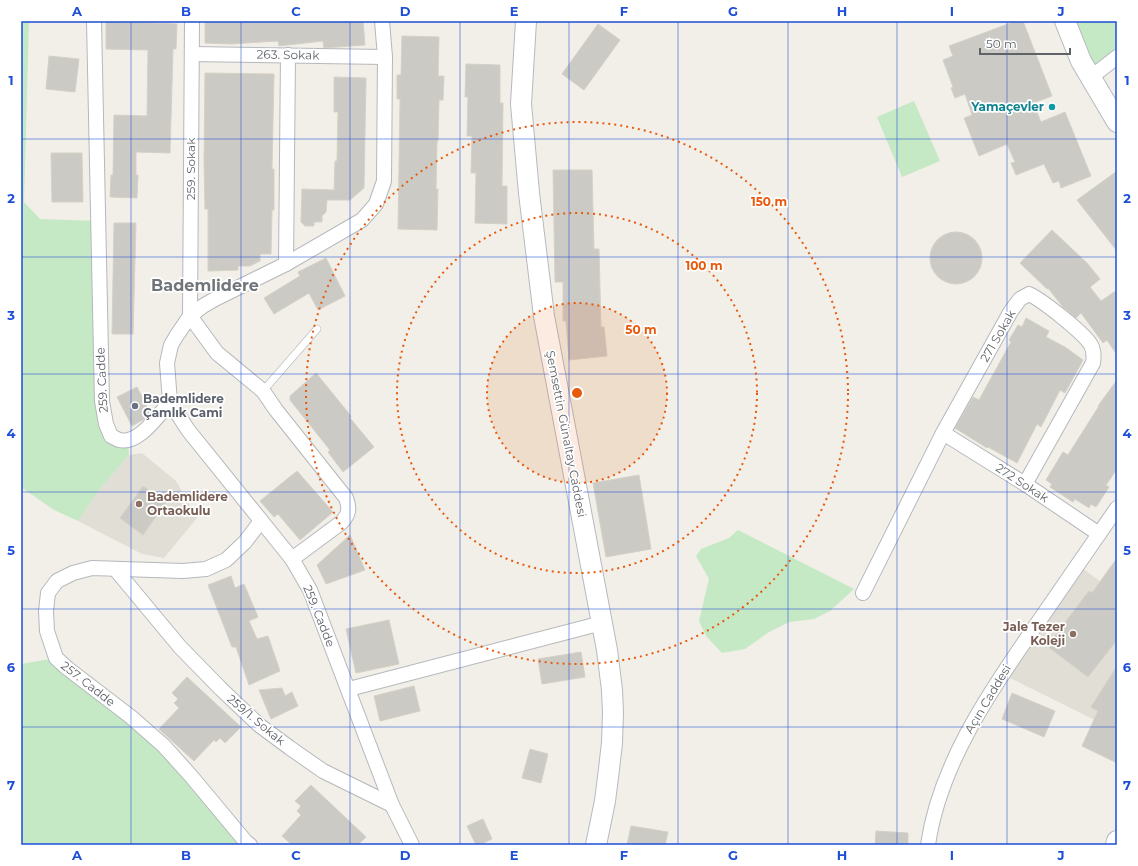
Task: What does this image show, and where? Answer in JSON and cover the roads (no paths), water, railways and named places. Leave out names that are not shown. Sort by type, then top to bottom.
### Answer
[{"type":"street","name":"259. Cadde","points":[[94,21],[102,401],[106,424],[111,436],[120,440],[133,438],[142,433],[170,402],[188,430],[292,559],[310,590],[392,805]]},
{"type":"street","name":"259. Sokak","points":[[190,316],[192,21]]},
{"type":"street","points":[[170,402],[167,363],[171,345],[190,316],[215,299],[286,264],[362,220],[376,204],[384,181],[385,57],[382,21]]},
{"type":"street","name":"Şemsettin Günaltay Caddesi","points":[[526,21],[521,104],[528,193],[544,316],[607,650],[612,690],[613,713],[609,769],[596,845]]},
{"type":"street","points":[[1064,21],[1081,61],[1117,122]]},
{"type":"street","name":"263. Sokak","points":[[192,54],[385,57]]},
{"type":"street","points":[[286,264],[288,55]]},
{"type":"street","points":[[1090,78],[1117,57]]},
{"type":"street","name":"271 Sokak","points":[[863,593],[944,433],[1011,311],[1020,298],[1029,294],[1039,299],[1085,338],[1092,346],[1094,355],[1093,363],[1025,484]]},
{"type":"street","points":[[190,316],[218,352],[263,391],[276,410],[346,498],[349,506],[348,515],[342,522],[292,559]]},
{"type":"street","name":"272 Sokak","points":[[944,433],[1025,484],[1099,534]]},
{"type":"street","name":"Açın Caddesi","points":[[928,845],[930,830],[946,778],[980,710],[1002,674],[1117,508]]},
{"type":"street","name":"257. Cadde","points":[[250,845],[223,816],[191,776],[164,746],[131,717],[56,658],[46,631],[46,611],[48,593],[57,581],[73,573],[92,568],[116,570],[183,571],[206,569],[226,560],[246,542],[262,521]]},
{"type":"street","name":"259/1. Sokak","points":[[116,570],[180,647],[220,690],[259,725],[323,771],[392,805]]},
{"type":"street","points":[[349,689],[602,623]]},
{"type":"street","points":[[392,805],[412,845]]},
{"type":"lane","points":[[263,391],[317,328]]},
{"type":"place","name":"Yamaçevler","points":[[1052,107]]},
{"type":"place","name":"Bademlidere Çamlık Cami","points":[[135,406]]},
{"type":"place","name":"Bademlidere Ortaokulu","points":[[139,504]]},
{"type":"place","name":"Jale Tezer Koleji","points":[[1073,634]]},
{"type":"district","name":"Bademlidere","points":[[205,285]]}]
